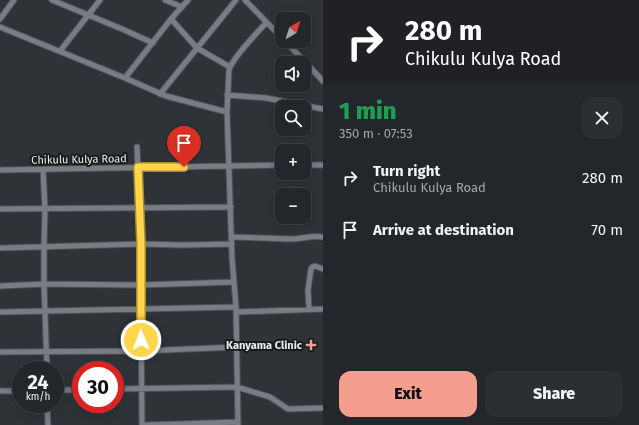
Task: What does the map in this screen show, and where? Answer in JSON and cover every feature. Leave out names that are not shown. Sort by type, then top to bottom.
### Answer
[{"type":"street","points":[[0,19],[14,0]]},
{"type":"street","points":[[52,0],[153,43]]},
{"type":"street","points":[[60,51],[100,0]]},
{"type":"street","points":[[165,0],[182,7]]},
{"type":"street","points":[[125,78],[171,19],[188,0]]},
{"type":"street","points":[[160,94],[236,0]]},
{"type":"street","points":[[246,0],[275,31]]},
{"type":"street","points":[[171,19],[197,48],[230,67]]},
{"type":"street","points":[[146,425],[238,424],[236,310],[232,244],[227,95],[230,67],[246,45],[266,23]]},
{"type":"street","points":[[0,27],[125,78],[160,94],[227,112]]},
{"type":"street","points":[[292,48],[323,81]]},
{"type":"street","points":[[227,95],[266,98],[323,109]]},
{"type":"street","points":[[137,147],[141,244],[142,425]]},
{"type":"street","name":"Chikulu Kulya Road","points":[[0,170],[275,165]]},
{"type":"street","points":[[311,165],[323,165]]},
{"type":"street","points":[[43,169],[45,209],[44,284],[46,361]]},
{"type":"street","points":[[0,209],[231,207]]},
{"type":"street","points":[[232,237],[291,239],[312,236],[323,237]]},
{"type":"street","points":[[0,248],[141,244],[232,244]]},
{"type":"street","points":[[309,309],[308,290],[311,269],[315,266],[323,269]]},
{"type":"street","points":[[0,286],[44,284],[141,285],[234,282]]},
{"type":"street","points":[[0,312],[141,309],[323,309]]},
{"type":"street","points":[[0,352],[142,351],[237,347]]},
{"type":"street","points":[[124,389],[237,387],[270,397],[288,408],[323,408]]},
{"type":"street","points":[[0,391],[12,391]]},
{"type":"street","points":[[47,413],[48,425]]},
{"type":"place","name":"Kanyama Clinic","points":[[311,345]]},
{"type":"route","points":[[141,340],[141,244],[138,167],[184,167]]}]
